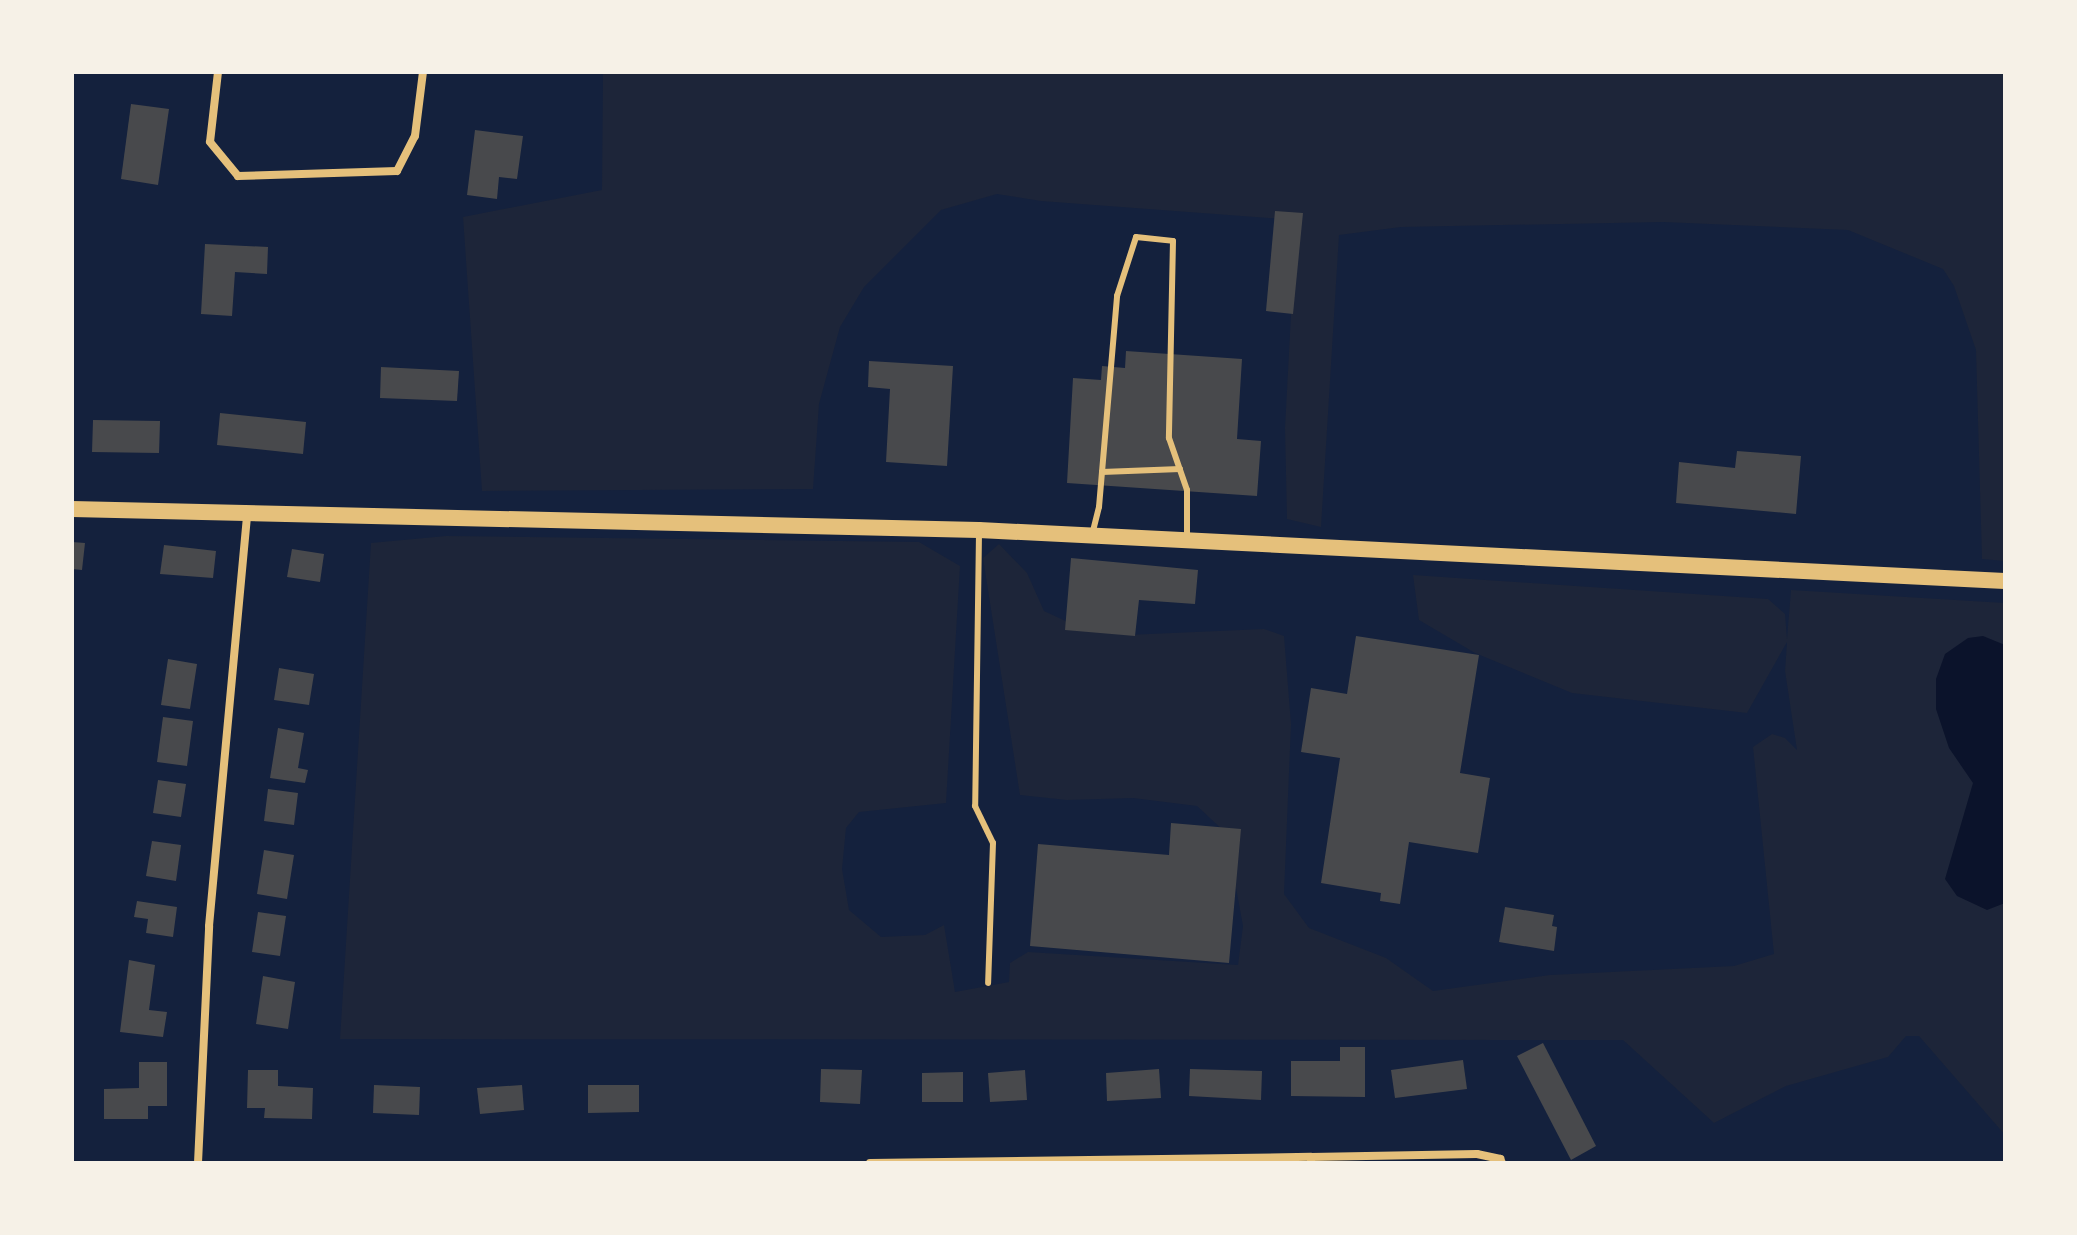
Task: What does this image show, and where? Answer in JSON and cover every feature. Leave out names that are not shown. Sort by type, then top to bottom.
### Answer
[{"type":"main road","points":[[72,509],[979,530],[2005,581]]},
{"type":"street","points":[[218,72],[210,142],[238,176],[397,171],[415,136],[423,72]]},
{"type":"street","points":[[198,1163],[209,926],[248,511]]},
{"type":"street","points":[[870,1163],[1311,1160],[1477,1154],[1500,1159],[1502,1163]]},
{"type":"lane","points":[[1092,535],[1102,472],[1117,296],[1136,237],[1173,241],[1169,438],[1187,490],[1187,540]]},
{"type":"lane","points":[[1102,472],[1180,469]]},
{"type":"lane","points":[[979,530],[975,806],[993,843],[988,983]]},
{"type":"shaded area","points":[[603,72],[2005,72],[2005,561],[1982,559],[1976,350],[1954,286],[1943,269],[1848,230],[1663,222],[1401,227],[1339,235],[1321,527],[1287,519],[1285,428],[1296,220],[1041,201],[997,194],[941,210],[864,287],[840,327],[819,404],[813,489],[482,491],[463,217],[602,190]]},
{"type":"shaded area","points":[[446,536],[919,542],[960,566],[946,803],[859,812],[846,828],[842,869],[849,910],[881,937],[925,935],[944,925],[955,992],[1009,982],[1010,963],[1028,952],[1238,965],[1243,926],[1226,833],[1197,806],[1133,798],[1067,800],[1020,795],[983,558],[999,544],[1027,573],[1044,611],[1085,630],[1127,635],[1264,629],[1284,636],[1291,724],[1284,894],[1309,928],[1386,958],[1433,991],[1550,975],[1734,966],[1774,954],[1753,747],[1772,734],[1785,738],[1797,750],[1785,671],[1787,642],[1747,713],[1572,693],[1475,653],[1419,620],[1413,575],[1768,599],[1785,614],[1787,639],[1791,590],[2005,603],[2005,1135],[1919,1036],[1906,1036],[1888,1057],[1786,1086],[1714,1123],[1623,1040],[340,1039],[371,543]]},
{"type":"shaded area","points":[[1983,636],[2005,645],[2005,903],[1987,910],[1957,896],[1945,879],[1973,783],[1949,748],[1936,709],[1936,679],[1945,654],[1968,638]]},
{"type":"building","points":[[131,104],[169,109],[158,185],[121,179]]},
{"type":"building","points":[[475,130],[523,136],[517,179],[499,177],[497,199],[467,195]]},
{"type":"building","points":[[1275,211],[1303,213],[1293,314],[1266,311]]},
{"type":"building","points":[[205,244],[268,247],[267,274],[235,272],[232,316],[201,314]]},
{"type":"building","points":[[1126,351],[1242,359],[1237,439],[1261,441],[1257,496],[1067,483],[1073,378],[1101,380],[1102,366],[1125,368]]},
{"type":"building","points":[[869,361],[953,366],[947,466],[886,462],[890,389],[868,387]]},
{"type":"building","points":[[381,367],[459,371],[457,401],[380,398]]},
{"type":"building","points":[[220,413],[306,422],[303,454],[217,445]]},
{"type":"building","points":[[93,420],[160,421],[159,453],[92,452]]},
{"type":"building","points":[[1737,451],[1801,456],[1796,514],[1676,503],[1679,462],[1735,468]]},
{"type":"building","points":[[72,542],[85,543],[82,570],[72,569]]},
{"type":"building","points":[[164,545],[216,551],[213,578],[160,574]]},
{"type":"building","points":[[292,549],[324,554],[320,582],[287,577]]},
{"type":"building","points":[[1071,558],[1198,570],[1195,604],[1139,600],[1135,636],[1065,630]]},
{"type":"building","points":[[1356,636],[1479,655],[1460,773],[1490,778],[1478,853],[1409,842],[1400,904],[1380,901],[1381,893],[1321,883],[1340,758],[1301,752],[1311,688],[1347,694]]},
{"type":"building","points":[[168,659],[197,664],[190,709],[161,705]]},
{"type":"building","points":[[279,668],[314,674],[309,705],[274,700]]},
{"type":"building","points":[[163,717],[193,721],[187,766],[157,762]]},
{"type":"building","points":[[278,728],[304,733],[298,768],[308,770],[305,783],[270,778]]},
{"type":"building","points":[[158,780],[186,784],[181,817],[153,813]]},
{"type":"building","points":[[268,789],[298,793],[294,825],[264,821]]},
{"type":"building","points":[[1171,823],[1241,829],[1229,963],[1030,946],[1038,844],[1169,855]]},
{"type":"building","points":[[152,841],[181,845],[176,881],[146,876]]},
{"type":"building","points":[[264,850],[294,855],[287,899],[257,894]]},
{"type":"building","points":[[137,901],[177,907],[173,937],[146,933],[148,919],[134,917]]},
{"type":"building","points":[[1505,907],[1554,915],[1552,926],[1557,927],[1554,951],[1499,942]]},
{"type":"building","points":[[258,912],[286,916],[280,956],[252,952]]},
{"type":"building","points":[[129,960],[155,965],[149,1010],[167,1012],[163,1037],[120,1032]]},
{"type":"building","points":[[263,976],[295,982],[288,1029],[256,1024]]},
{"type":"building","points":[[1543,1043],[1596,1146],[1571,1160],[1517,1056]]},
{"type":"building","points":[[1340,1047],[1365,1047],[1365,1097],[1291,1096],[1291,1061],[1340,1061]]},
{"type":"building","points":[[1463,1060],[1467,1089],[1395,1098],[1391,1070]]},
{"type":"building","points":[[139,1062],[167,1062],[167,1106],[148,1106],[148,1119],[104,1119],[104,1089],[139,1088]]},
{"type":"building","points":[[821,1069],[862,1070],[860,1104],[820,1102]]},
{"type":"building","points":[[1159,1069],[1161,1098],[1107,1101],[1106,1073]]},
{"type":"building","points":[[1190,1069],[1262,1071],[1261,1100],[1189,1096]]},
{"type":"building","points":[[248,1070],[278,1070],[278,1086],[313,1088],[312,1119],[264,1118],[265,1108],[247,1108]]},
{"type":"building","points":[[1025,1070],[1027,1100],[990,1102],[988,1073]]},
{"type":"building","points":[[963,1072],[963,1102],[922,1102],[922,1073]]},
{"type":"building","points":[[374,1085],[420,1087],[419,1115],[373,1113]]},
{"type":"building","points":[[522,1085],[524,1110],[480,1114],[477,1088]]},
{"type":"building","points":[[588,1085],[639,1085],[639,1112],[588,1113]]}]
